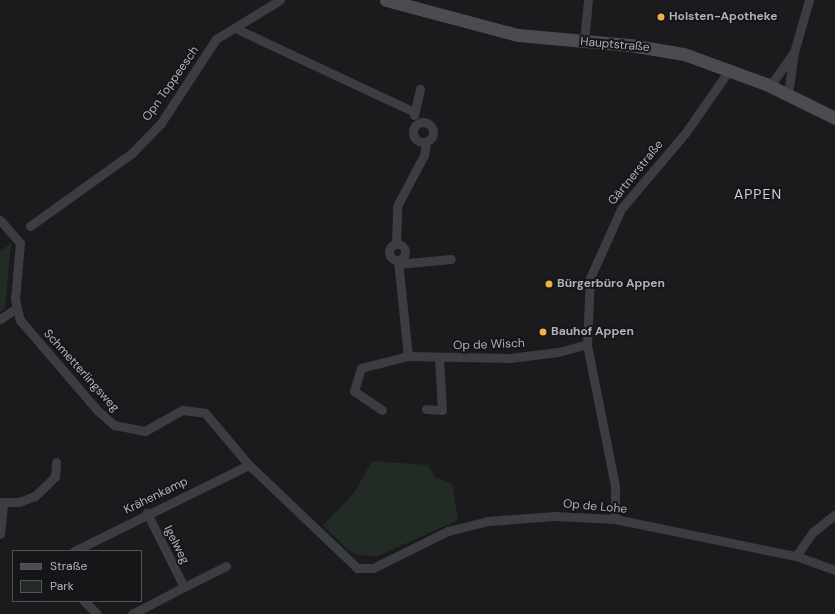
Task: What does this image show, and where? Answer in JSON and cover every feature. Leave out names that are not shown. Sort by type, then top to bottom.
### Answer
[{"type":"main road","name":"Hauptstraße","points":[[386,0],[485,29],[584,42],[662,49],[730,69],[788,94],[835,118]]},
{"type":"street","name":"Opn Toppeesch","points":[[30,226],[132,153],[161,123],[216,38],[280,0]]},
{"type":"street","points":[[584,42],[588,0]]},
{"type":"street","points":[[788,94],[794,52],[809,0]]},
{"type":"street","points":[[235,28],[412,111],[418,123],[414,136],[426,142]]},
{"type":"street","points":[[770,86],[794,52]]},
{"type":"street","name":"Gärtnerstraße","points":[[615,519],[615,486],[587,344],[590,278],[615,218],[686,132],[730,69]]},
{"type":"street","points":[[412,111],[420,89]]},
{"type":"street","points":[[408,356],[398,262],[389,254],[390,247],[396,244],[397,206],[424,155],[426,142],[433,130],[426,123],[418,123]]},
{"type":"street","points":[[0,220],[20,244],[16,309],[0,319]]},
{"type":"street","points":[[398,262],[451,258]]},
{"type":"street","name":"Schmetterlingsweg","points":[[16,309],[24,325],[114,425],[145,431],[182,410],[192,409],[205,413],[249,465],[357,568]]},
{"type":"street","name":"Op de Wisch","points":[[382,410],[354,391],[361,368],[408,356],[439,359],[510,358],[558,352],[587,344]]},
{"type":"street","name":"Op de Wisch","points":[[426,410],[442,410],[439,359]]},
{"type":"street","points":[[0,534],[2,503],[35,496],[55,477],[56,462]]},
{"type":"street","name":"Krähenkamp","points":[[76,550],[147,513],[249,465]]},
{"type":"street","name":"Igelweg","points":[[147,513],[184,587]]},
{"type":"street","points":[[796,556],[813,532],[835,514]]},
{"type":"street","name":"Op de Lohe","points":[[357,568],[373,568],[448,531],[488,521],[555,516],[615,519],[796,556],[835,570]]},
{"type":"street","points":[[132,614],[226,566]]},
{"type":"street","points":[[85,602],[98,614]]},
{"type":"green space","points":[[11,243],[5,309],[0,312],[0,252]]},
{"type":"green space","points":[[372,461],[428,465],[435,477],[452,484],[458,520],[378,556],[357,555],[348,550],[323,525],[354,493]]},
{"type":"place","name":"Holsten-Apotheke","points":[[661,17]]},
{"type":"place","name":"Bürgerbüro Appen","points":[[549,284]]},
{"type":"place","name":"Bauhof Appen","points":[[543,332]]},
{"type":"district","name":"APPEN","points":[[758,194]]}]
